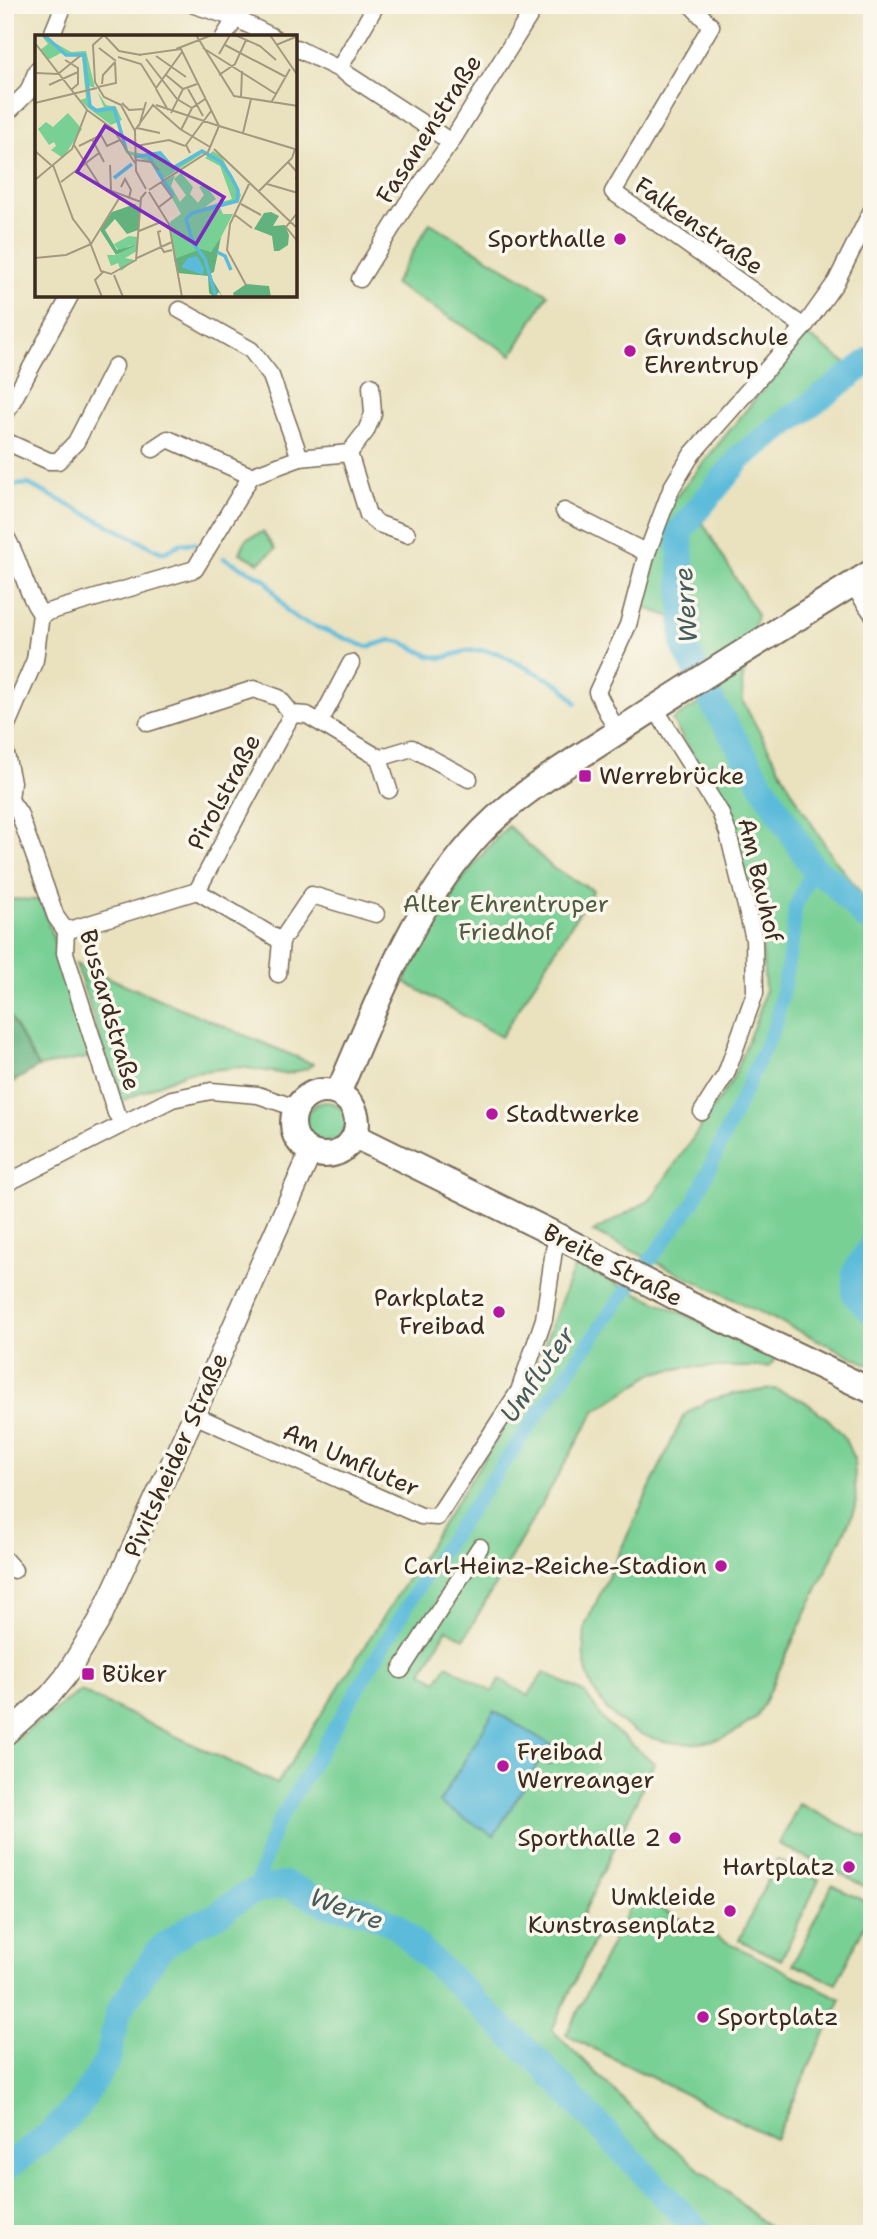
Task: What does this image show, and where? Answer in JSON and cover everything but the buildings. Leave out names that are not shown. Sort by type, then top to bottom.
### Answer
[{"type":"main road","points":[[338,1093],[404,942],[440,885],[472,842],[507,807],[654,707],[862,578]]},
{"type":"main road","points":[[319,1091],[338,1093],[353,1107],[357,1127],[355,1136],[347,1147],[336,1154],[323,1156],[311,1152],[296,1138],[293,1128],[296,1108],[302,1100],[319,1091]]},
{"type":"main road","name":"Breite Straße","points":[[355,1136],[685,1302],[872,1391]]},
{"type":"main road","name":"Pivitsheider Straße","points":[[5,1735],[50,1695],[85,1645],[121,1576],[311,1152]]},
{"type":"street","points":[[52,35],[64,5]]},
{"type":"street","points":[[194,5],[240,12],[270,35]]},
{"type":"street","points":[[339,69],[376,5]]},
{"type":"street","name":"Fasanenstraße","points":[[360,279],[406,205],[451,142],[536,5]]},
{"type":"street","name":"Falkenstraße","points":[[691,5],[711,26],[613,192],[804,327]]},
{"type":"street","points":[[225,35],[240,12]]},
{"type":"street","points":[[298,49],[339,69],[451,142]]},
{"type":"street","points":[[11,108],[28,92],[35,76]]},
{"type":"street","points":[[620,730],[612,722],[597,692],[628,625],[647,553],[672,486],[692,454],[804,327],[836,282],[872,210]]},
{"type":"street","points":[[5,415],[69,298]]},
{"type":"street","points":[[180,310],[251,350],[271,376],[300,458]]},
{"type":"street","points":[[5,441],[49,461],[58,461],[76,442],[115,366]]},
{"type":"street","points":[[5,536],[13,548],[30,598],[41,614],[195,569],[251,477],[300,458],[349,453],[366,431],[373,414],[371,386]]},
{"type":"street","points":[[153,449],[168,439],[251,477]]},
{"type":"street","points":[[349,453],[368,515],[379,524],[407,534]]},
{"type":"street","points":[[564,511],[647,553]]},
{"type":"street","points":[[862,578],[872,612]]},
{"type":"street","name":"Bussardstraße","points":[[41,614],[35,660],[6,727],[5,747],[12,782],[8,800],[19,813],[56,917],[66,930],[65,953],[116,1113],[124,1124]]},
{"type":"street","points":[[320,722],[351,663]]},
{"type":"street","name":"Pirolstraße","points":[[148,723],[254,689],[279,698],[292,714],[307,715],[379,758]]},
{"type":"street","name":"Am Bauhof","points":[[654,707],[720,812],[728,833],[754,939],[755,993],[726,1074],[702,1112]]},
{"type":"street","name":"Pirolstraße","points":[[197,891],[292,714]]},
{"type":"street","points":[[389,790],[379,758],[412,748],[469,779]]},
{"type":"street","points":[[66,930],[197,891],[281,941]]},
{"type":"street","points":[[278,974],[281,941],[312,895],[376,914]]},
{"type":"street","points":[[5,1184],[172,1099],[211,1091],[258,1095],[296,1108]]},
{"type":"street","name":"Am Umfluter","points":[[194,1415],[421,1516],[437,1517],[519,1391],[544,1319],[558,1236]]},
{"type":"street","points":[[401,1670],[481,1547]]},
{"type":"green space","points":[[430,223],[548,294],[512,355],[394,284]]},
{"type":"green space","points":[[807,335],[856,370],[744,457],[703,523],[757,615],[742,683],[743,702],[797,800],[832,856],[872,908],[872,1366],[593,1232],[650,1200],[732,1080],[759,1013],[765,989],[761,927],[725,808],[672,720],[713,695],[684,646],[683,621],[643,607],[670,504]]},
{"type":"green space","points":[[263,532],[275,549],[259,563],[240,553],[246,539]]},
{"type":"green space","name":"Alter Ehrentruper Friedhof","points":[[508,826],[554,869],[593,890],[501,1037],[405,982],[425,939],[449,899],[477,861]]},
{"type":"green space","points":[[5,899],[41,900],[91,1057],[38,1067],[5,1008]]},
{"type":"green space","points":[[76,964],[313,1064],[306,1069],[285,1074],[240,1067],[185,1073],[120,1102]]},
{"type":"green space","points":[[5,1008],[38,1067],[5,1087]]},
{"type":"green space","points":[[326,1102],[334,1103],[340,1108],[345,1114],[345,1130],[340,1136],[334,1141],[326,1142],[318,1141],[312,1136],[307,1130],[306,1122],[307,1114],[312,1108],[318,1103]]},
{"type":"green space","points":[[575,1265],[777,1356],[769,1367],[687,1367],[654,1373],[595,1411],[464,1639],[447,1629],[422,1672],[437,1681],[447,1665],[492,1692],[500,1679],[528,1696],[544,1672],[585,1693],[605,1722],[654,1763],[579,1923],[598,1932],[552,2030],[659,2135],[777,2234],[5,2234],[5,1747],[80,1691],[277,1784],[525,1394]]},
{"type":"green space","name":"Carl-Heinz-Reiche-Stadion","points":[[775,1389],[804,1401],[828,1419],[843,1435],[854,1459],[856,1507],[757,1717],[725,1737],[678,1743],[656,1739],[635,1731],[616,1718],[601,1702],[590,1682],[584,1658],[585,1626],[684,1415],[707,1401],[737,1393]]},
{"type":"green space","name":"Hartplatz","points":[[799,1804],[872,1840],[872,1890],[779,1844]]},
{"type":"green space","name":"Hartplatz","points":[[777,1860],[819,1880],[781,1960],[739,1940]]},
{"type":"green space","name":"Hartplatz","points":[[832,1885],[872,1905],[836,1984],[793,1964]]},
{"type":"green space","name":"Sportplatz","points":[[635,1896],[841,1999],[775,2139],[566,2035]]},
{"type":"water","points":[[494,1711],[558,1749],[549,1765],[540,1760],[494,1836],[439,1803]]},
{"type":"waterway","name":"Werre","points":[[872,359],[742,456],[680,531],[684,646],[713,704],[813,868],[833,882],[864,916],[872,920]]},
{"type":"waterway","points":[[7,486],[28,484],[163,553],[180,544],[195,543]]},
{"type":"waterway","points":[[224,558],[266,580],[287,611],[299,620],[367,647],[391,640],[402,642],[430,656],[442,658],[467,651],[498,653],[562,686],[576,703]]},
{"type":"waterway","name":"Umfluter","points":[[255,1891],[274,1829],[429,1569],[612,1310],[694,1202],[776,1023],[792,942],[795,908],[813,868]]},
{"type":"waterway","name":"Werre","points":[[872,1245],[855,1272],[855,1295],[872,1312]]},
{"type":"waterway","name":"Werre","points":[[5,2169],[51,2133],[80,2104],[108,2059],[118,2012],[159,1950],[190,1927],[216,1916],[239,1899],[255,1891],[286,1884],[329,1905],[365,1910],[395,1925],[537,2060],[701,2234]]},
{"type":"place","name":"Sporthalle","points":[[620,239]]},
{"type":"place","name":"Grundschule Ehrentrup","points":[[630,351]]},
{"type":"place","name":"Werrebrücke","points":[[585,776]]},
{"type":"place","name":"Stadtwerke","points":[[492,1114]]},
{"type":"place","name":"Parkplatz Freibad","points":[[499,1312]]},
{"type":"place","name":"Carl-Heinz-Reiche-Stadion","points":[[721,1566]]},
{"type":"place","name":"Büker","points":[[88,1674]]},
{"type":"place","name":"Freibad Werreanger","points":[[503,1766]]},
{"type":"place","name":"Sporthalle 2","points":[[675,1838]]},
{"type":"place","name":"Hartplatz","points":[[849,1867]]},
{"type":"place","name":"Umkleide Kunstrasenplatz","points":[[730,1911]]},
{"type":"place","name":"Sportplatz","points":[[703,2017]]}]
